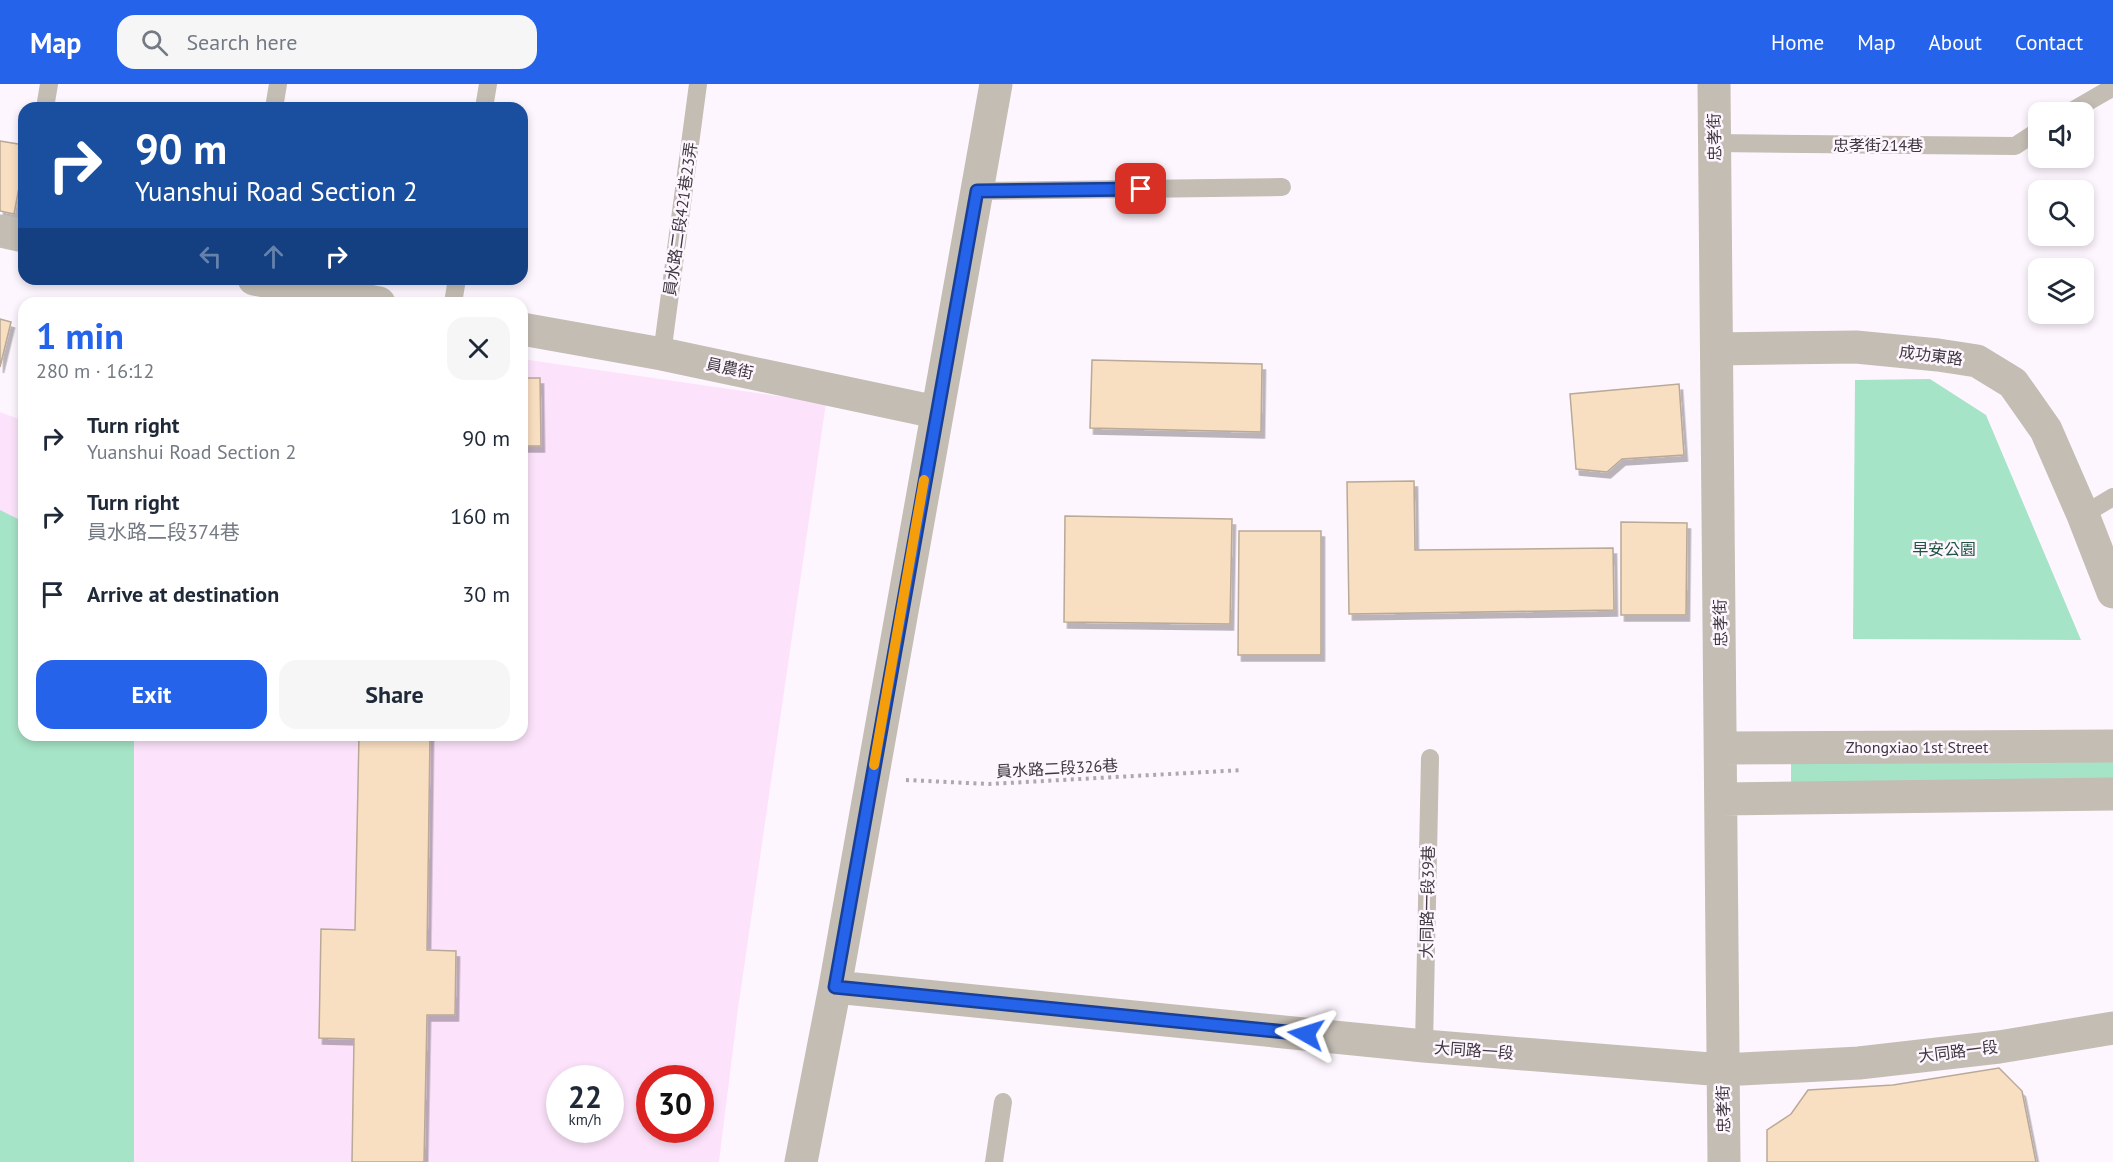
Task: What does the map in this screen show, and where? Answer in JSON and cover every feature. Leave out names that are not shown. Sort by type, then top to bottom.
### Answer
[{"type":"street","points":[[801,1162],[835,987],[996,84]]},
{"type":"street","name":"忠孝街","points":[[1714,84],[1724,1162]]},
{"type":"street","points":[[0,231],[18,235]]},
{"type":"street","points":[[285,285],[348,297]]},
{"type":"street","name":"員農街","points":[[528,330],[662,354],[936,412]]},
{"type":"street","name":"成功東路","points":[[1718,349],[1856,347],[1977,361],[2013,382],[2046,430],[2113,592]]},
{"type":"street","name":"Zhongxiao 1st Street","points":[[1721,748],[2113,746]]},
{"type":"street","points":[[1722,800],[2113,794]]},
{"type":"street","name":"大同路一段","points":[[835,987],[1424,1046],[1723,1070],[1870,1061],[1999,1047],[2113,1028]]},
{"type":"lane","points":[[46,102],[49,84]]},
{"type":"lane","points":[[275,102],[278,84]]},
{"type":"lane","points":[[485,102],[488,84]]},
{"type":"lane","name":"員水路二段421巷23弄","points":[[662,354],[698,84]]},
{"type":"lane","points":[[2088,102],[2110,90]]},
{"type":"lane","name":"忠孝街214巷","points":[[1715,143],[2015,146],[2028,138]]},
{"type":"lane","points":[[977,191],[1282,187]]},
{"type":"lane","points":[[2083,515],[2113,497]]},
{"type":"lane","name":"大同路一段39巷","points":[[1424,1046],[1430,758]]},
{"type":"lane","points":[[994,1162],[1003,1102]]},
{"type":"path","name":"員水路二段326巷","points":[[872,778],[989,784],[1243,770]]},
{"type":"shaded area","points":[[528,360],[826,403],[738,1009],[719,1162],[0,1162],[0,412],[18,419],[18,741],[528,741]]},
{"type":"green space","name":"早安公園","points":[[1930,379],[1986,415],[2081,640],[1853,639],[1855,380]]},
{"type":"green space","points":[[0,510],[18,519],[18,741],[134,741],[134,1162],[0,1162]]},
{"type":"green space","points":[[2113,757],[2113,784],[1791,788],[1791,760]]},
{"type":"building","points":[[0,141],[18,144],[18,193],[14,214],[0,211]]},
{"type":"building","points":[[0,319],[11,322],[0,367]]},
{"type":"building","points":[[1092,360],[1262,364],[1261,432],[1090,428]]},
{"type":"building","points":[[528,378],[540,378],[541,446],[528,446]]},
{"type":"building","points":[[1679,384],[1684,455],[1622,459],[1607,472],[1576,469],[1570,394]]},
{"type":"building","points":[[1414,481],[1415,550],[1613,548],[1614,610],[1349,614],[1347,482]]},
{"type":"building","points":[[1065,516],[1232,519],[1230,624],[1064,622]]},
{"type":"building","points":[[1621,522],[1687,523],[1686,615],[1621,615]]},
{"type":"building","points":[[1239,531],[1321,531],[1321,655],[1238,655]]},
{"type":"building","points":[[359,741],[430,741],[427,950],[456,951],[455,1015],[427,1015],[424,1162],[352,1162],[354,1039],[319,1038],[321,929],[355,930]]},
{"type":"building","points":[[1999,1068],[2022,1091],[2036,1162],[1767,1162],[1767,1130],[1791,1114],[1808,1090],[1893,1085]]},
{"type":"slow traffic","points":[[874,765],[924,480]]},
{"type":"route","points":[[1141,189],[977,191],[835,987],[1306,1034]]}]
